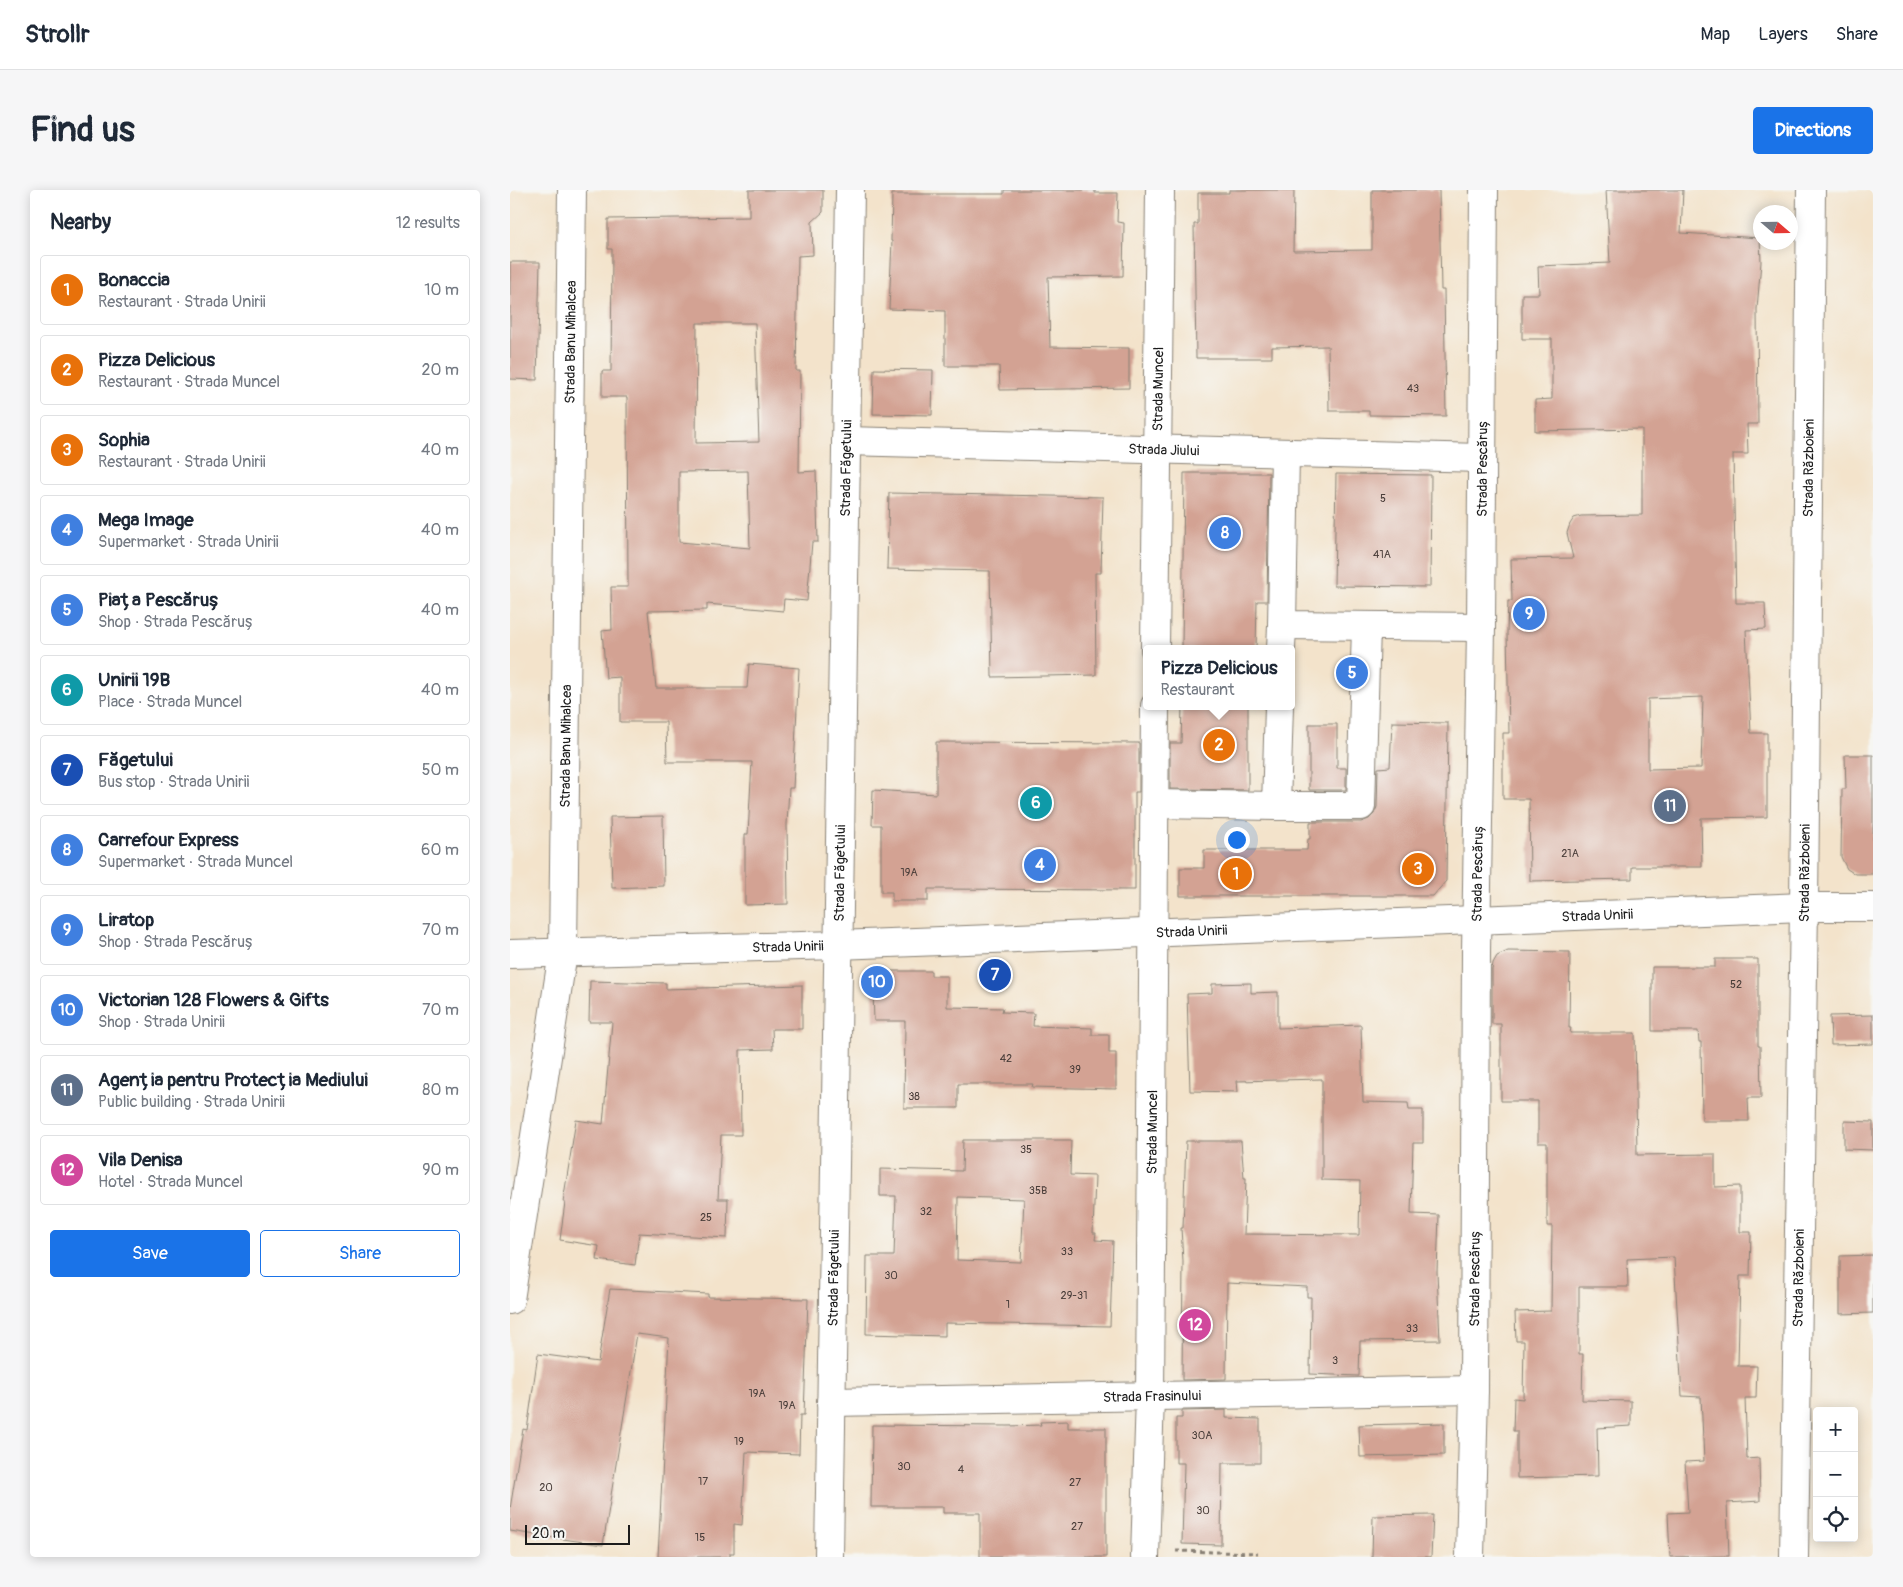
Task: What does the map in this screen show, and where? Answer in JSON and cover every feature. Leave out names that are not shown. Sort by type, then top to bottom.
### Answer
[{"type":"street","name":"Strada Banu Mihalcea","points":[[510,1300],[563,952],[572,190]]},
{"type":"street","name":"Strada Făgetului","points":[[829,1557],[850,190]]},
{"type":"street","name":"Strada Muncel","points":[[1155,645],[1160,190]]},
{"type":"street","name":"Strada Pescăruș","points":[[1470,1557],[1474,1390],[1476,920],[1481,627],[1484,190]]},
{"type":"street","name":"Strada Războieni","points":[[1794,1557],[1804,907],[1811,190]]},
{"type":"street","name":"Strada Jiului","points":[[846,441],[1482,458]]},
{"type":"street","points":[[1285,453],[1282,637],[1366,626],[1481,627]]},
{"type":"street","points":[[1154,804],[1361,806],[1366,626]]},
{"type":"street","name":"Strada Muncel","points":[[1155,710],[1150,1396],[1158,1554]]},
{"type":"street","points":[[1276,806],[1279,710]]},
{"type":"street","name":"Strada Unirii","points":[[510,954],[838,945],[1804,907],[1873,907]]},
{"type":"street","name":"Strada Frasinului","points":[[831,1402],[1474,1390]]},
{"type":"path","points":[[1158,1554],[1258,1553]]},
{"type":"building","points":[[749,190],[823,190],[823,212],[812,222],[813,255],[798,256],[796,371],[800,371],[799,472],[816,471],[818,542],[812,542],[807,601],[784,599],[783,611],[707,604],[707,610],[648,611],[656,688],[747,688],[749,664],[799,668],[793,788],[789,788],[787,824],[788,904],[745,905],[745,834],[748,834],[752,762],[667,762],[666,722],[620,722],[620,677],[606,678],[602,631],[612,630],[611,587],[628,587],[627,397],[602,397],[602,371],[611,371],[612,249],[608,249],[608,219],[749,217]],"holes":[[[697,323],[755,323],[759,442],[696,443]],[[748,471],[750,548],[679,542],[679,472]]]},
{"type":"building","points":[[1004,190],[1095,190],[1095,193],[1118,193],[1117,222],[1124,223],[1123,276],[1048,277],[1050,347],[1129,348],[1129,388],[1000,390],[999,366],[945,366],[945,311],[889,309],[892,194],[1004,194]]},
{"type":"building","points":[[1229,190],[1294,190],[1293,251],[1372,250],[1372,190],[1439,190],[1441,290],[1444,290],[1446,416],[1369,415],[1369,411],[1329,411],[1328,346],[1272,347],[1272,358],[1196,358],[1194,224],[1198,224],[1198,193],[1229,193]]},
{"type":"building","points":[[1606,190],[1683,190],[1681,233],[1753,238],[1753,250],[1760,250],[1757,309],[1758,424],[1747,424],[1748,454],[1733,454],[1736,603],[1765,603],[1766,629],[1746,630],[1751,733],[1767,733],[1767,817],[1701,818],[1702,867],[1632,867],[1632,879],[1530,881],[1529,799],[1503,799],[1503,733],[1509,733],[1507,633],[1508,601],[1512,601],[1511,559],[1573,558],[1567,533],[1574,518],[1581,516],[1642,515],[1642,429],[1535,431],[1535,400],[1552,399],[1552,339],[1522,339],[1522,294],[1539,294],[1538,266],[1610,263]],"holes":[[[1703,697],[1701,768],[1648,769],[1648,699]]]},
{"type":"building","points":[[510,262],[540,262],[537,380],[510,379]]},
{"type":"building","points":[[874,369],[933,370],[932,415],[873,414]]},
{"type":"building","points":[[1184,473],[1269,473],[1267,601],[1257,601],[1256,645],[1182,645]]},
{"type":"building","points":[[1336,474],[1431,475],[1430,587],[1334,586]]},
{"type":"building","points":[[889,493],[1103,497],[1101,573],[1095,573],[1096,675],[992,677],[990,571],[887,569]]},
{"type":"building","points":[[1182,710],[1248,710],[1248,790],[1170,789],[1170,743],[1181,743]]},
{"type":"building","points":[[1392,722],[1448,723],[1446,881],[1433,896],[1180,896],[1180,868],[1204,868],[1204,850],[1307,850],[1308,839],[1310,839],[1310,822],[1361,822],[1369,819],[1377,807],[1378,768],[1390,767]]},
{"type":"building","points":[[1309,724],[1337,724],[1337,768],[1346,768],[1346,790],[1309,790]]},
{"type":"building","points":[[936,742],[1139,743],[1139,792],[1135,792],[1135,890],[928,889],[928,901],[892,901],[892,892],[881,892],[881,825],[872,825],[873,790],[936,794]]},
{"type":"building","points":[[1845,755],[1873,755],[1873,874],[1855,874],[1847,869],[1841,857],[1842,789],[1846,789]]},
{"type":"building","points":[[663,816],[664,886],[612,888],[610,817]]},
{"type":"building","points":[[1508,951],[1570,952],[1570,1033],[1635,1033],[1637,1155],[1715,1154],[1715,1187],[1740,1186],[1740,1232],[1751,1232],[1750,1276],[1740,1276],[1738,1366],[1757,1366],[1756,1398],[1745,1398],[1747,1459],[1759,1458],[1760,1501],[1727,1503],[1729,1556],[1670,1557],[1668,1513],[1688,1512],[1685,1462],[1704,1461],[1701,1397],[1682,1396],[1674,1257],[1627,1259],[1628,1287],[1579,1287],[1579,1354],[1583,1354],[1582,1400],[1631,1401],[1631,1426],[1597,1428],[1598,1476],[1517,1478],[1517,1431],[1513,1431],[1514,1398],[1523,1399],[1524,1341],[1516,1341],[1515,1312],[1551,1311],[1552,1226],[1547,1226],[1547,1143],[1538,1143],[1538,1101],[1501,1101],[1501,1024],[1492,1024],[1492,970],[1497,956]]},
{"type":"building","points":[[1715,959],[1758,959],[1758,1046],[1760,1046],[1761,1098],[1748,1098],[1749,1121],[1702,1121],[1701,1042],[1699,1042],[1698,1031],[1652,1031],[1652,967],[1715,967]]},
{"type":"building","points":[[891,971],[931,971],[931,976],[947,976],[947,1007],[1003,1008],[1002,1012],[1034,1013],[1033,1026],[1092,1028],[1092,1035],[1109,1035],[1109,1053],[1116,1053],[1116,1089],[1032,1087],[1033,1084],[958,1084],[958,1108],[904,1108],[905,1021],[874,1021],[873,991],[882,977]]},
{"type":"building","points":[[590,981],[666,983],[666,989],[802,985],[802,1029],[772,1029],[773,1049],[740,1050],[741,1135],[721,1135],[718,1199],[728,1199],[727,1238],[639,1233],[635,1265],[597,1260],[599,1246],[560,1240],[565,1202],[563,1202],[576,1120],[603,1124],[612,1022],[589,1022]]},
{"type":"building","points":[[1251,983],[1251,993],[1278,992],[1278,1028],[1361,1025],[1363,1102],[1408,1103],[1409,1110],[1423,1110],[1423,1143],[1413,1143],[1411,1214],[1439,1215],[1437,1272],[1440,1340],[1360,1341],[1359,1376],[1310,1374],[1311,1297],[1307,1297],[1307,1287],[1227,1283],[1226,1379],[1182,1380],[1183,1261],[1181,1228],[1183,1228],[1186,1141],[1241,1141],[1244,1178],[1246,1178],[1244,1234],[1359,1235],[1360,1181],[1322,1180],[1322,1079],[1237,1081],[1238,1092],[1190,1091],[1187,994],[1212,993],[1212,984]]},
{"type":"building","points":[[1873,1015],[1873,1044],[1831,1045],[1830,1016]]},
{"type":"building","points":[[1844,1121],[1873,1122],[1873,1150],[1844,1149]]},
{"type":"building","points":[[963,1140],[1071,1140],[1070,1175],[1095,1176],[1093,1233],[1096,1233],[1095,1240],[1113,1241],[1110,1326],[945,1323],[945,1336],[866,1334],[867,1256],[894,1256],[896,1196],[880,1196],[880,1169],[962,1171]],"holes":[[[958,1197],[1024,1199],[1021,1262],[957,1260]]]},
{"type":"building","points":[[1873,1255],[1873,1313],[1840,1314],[1840,1256]]},
{"type":"building","points":[[610,1289],[708,1294],[708,1297],[808,1299],[804,1415],[800,1415],[799,1454],[746,1452],[742,1525],[734,1524],[734,1553],[730,1553],[730,1557],[658,1557],[669,1338],[637,1334],[603,1545],[510,1531],[510,1509],[523,1429],[527,1430],[538,1354],[598,1362]]},
{"type":"building","points":[[1226,1410],[1226,1418],[1260,1419],[1260,1463],[1222,1463],[1221,1545],[1182,1544],[1184,1463],[1176,1463],[1176,1418],[1182,1418],[1182,1411]]},
{"type":"building","points":[[1068,1421],[1068,1428],[1106,1428],[1106,1557],[980,1557],[980,1513],[943,1513],[943,1507],[871,1507],[872,1425],[1008,1426],[1041,1425],[1040,1422]]},
{"type":"building","points":[[1444,1423],[1444,1455],[1360,1457],[1359,1425]]},
{"type":"building","points":[[1433,1515],[1431,1557],[1372,1557],[1373,1516]]},
{"type":"place","name":"Carrefour Express","points":[[1225,533]]},
{"type":"place","name":"Liratop","points":[[1529,614]]},
{"type":"place","name":"Piața Pescăruș","points":[[1352,673]]},
{"type":"place","name":"Pizza Delicious","points":[[1219,745]]},
{"type":"place","name":"Unirii 19B","points":[[1036,803]]},
{"type":"place","name":"Agenția pentru Protecția Mediului","points":[[1670,806]]},
{"type":"place","name":"Mega Image","points":[[1040,865]]},
{"type":"place","name":"Sophia","points":[[1418,869]]},
{"type":"place","name":"Bonaccia","points":[[1236,874]]},
{"type":"place","name":"Făgetului","points":[[995,975]]},
{"type":"place","name":"Victorian 128 Flowers & Gifts","points":[[877,982]]},
{"type":"place","name":"Vila Denisa","points":[[1195,1325]]}]
